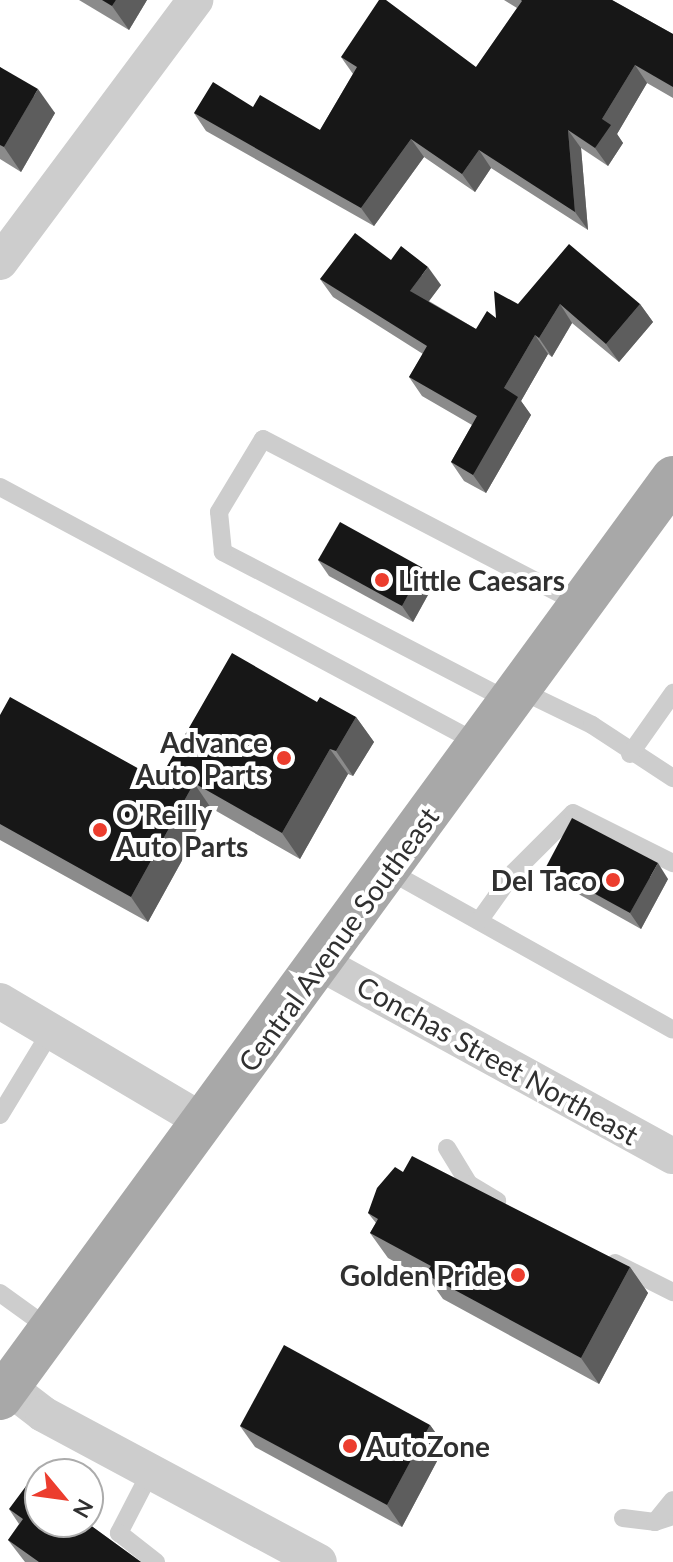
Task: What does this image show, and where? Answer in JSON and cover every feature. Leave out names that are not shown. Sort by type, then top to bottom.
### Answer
[{"type":"main road","name":"Central Avenue Southeast","points":[[4,1392],[322,964],[582,605],[666,502]]},
{"type":"street","points":[[0,262],[195,0]]},
{"type":"street","name":"Conchas Street Northeast","points":[[322,964],[673,1156]]},
{"type":"street","points":[[0,1001],[203,1121]]},
{"type":"street","points":[[4,1392],[319,1562]]},
{"type":"lane","points":[[582,605],[263,439],[219,512],[223,552],[516,696],[592,725],[630,754],[673,778]]},
{"type":"lane","points":[[0,487],[481,745]]},
{"type":"lane","points":[[630,754],[673,693]]},
{"type":"lane","points":[[479,921],[514,872],[573,813],[673,863]]},
{"type":"lane","points":[[389,871],[673,1030]]},
{"type":"lane","points":[[0,1115],[6,1090],[51,1031]]},
{"type":"lane","points":[[447,1148],[469,1184],[509,1207]]},
{"type":"lane","points":[[600,1255],[673,1292]]},
{"type":"lane","points":[[0,1293],[50,1329]]},
{"type":"lane","points":[[151,1471],[119,1533],[156,1562]]},
{"type":"lane","points":[[623,1518],[664,1519],[673,1500]]},
{"type":"building","points":[[102,0],[116,0],[112,6]]},
{"type":"building","points":[[379,0],[386,0],[476,67],[521,0],[612,0],[673,34],[673,87],[635,65],[602,119],[611,125],[595,148],[568,130],[575,212],[479,150],[462,174],[411,139],[361,208],[194,113],[213,82],[253,107],[260,95],[320,130],[357,67],[341,57]]},
{"type":"building","points":[[0,67],[38,89],[4,147],[0,145]]},
{"type":"building","points":[[355,233],[391,260],[401,246],[428,267],[410,291],[476,329],[487,311],[496,318],[494,291],[518,304],[569,244],[640,304],[606,344],[560,304],[539,338],[535,335],[504,388],[518,397],[473,475],[451,462],[477,416],[409,377],[427,346],[320,279]]},
{"type":"building","name":"Little Caesars","points":[[340,522],[423,568],[402,606],[318,560]]},
{"type":"building","points":[[232,653],[317,702],[320,697],[356,717],[336,751],[330,749],[282,833],[194,783],[131,897],[0,824],[0,715],[10,697],[159,780]]},
{"type":"building","name":"Del Taco","points":[[572,818],[658,863],[630,913],[546,867]]},
{"type":"building","name":"Golden Pride","points":[[412,1156],[630,1267],[581,1358],[425,1274],[431,1266],[370,1233],[378,1219],[368,1213],[377,1188],[395,1167],[403,1172]]},
{"type":"building","name":"AutoZone","points":[[284,1345],[430,1425],[387,1505],[240,1426]]},
{"type":"building","points":[[24,1489],[24,1538],[104,1538],[104,1535],[141,1562],[39,1562],[8,1540],[23,1519],[9,1509]]},
{"type":"place","name":"Little Caesars","points":[[382,580]]},
{"type":"place","name":"Advance Auto Parts","points":[[284,758]]},
{"type":"place","name":"O'Reilly Auto Parts","points":[[100,830]]},
{"type":"place","name":"Del Taco","points":[[613,880]]},
{"type":"place","name":"Golden Pride","points":[[518,1275]]},
{"type":"place","name":"AutoZone","points":[[350,1446]]}]
